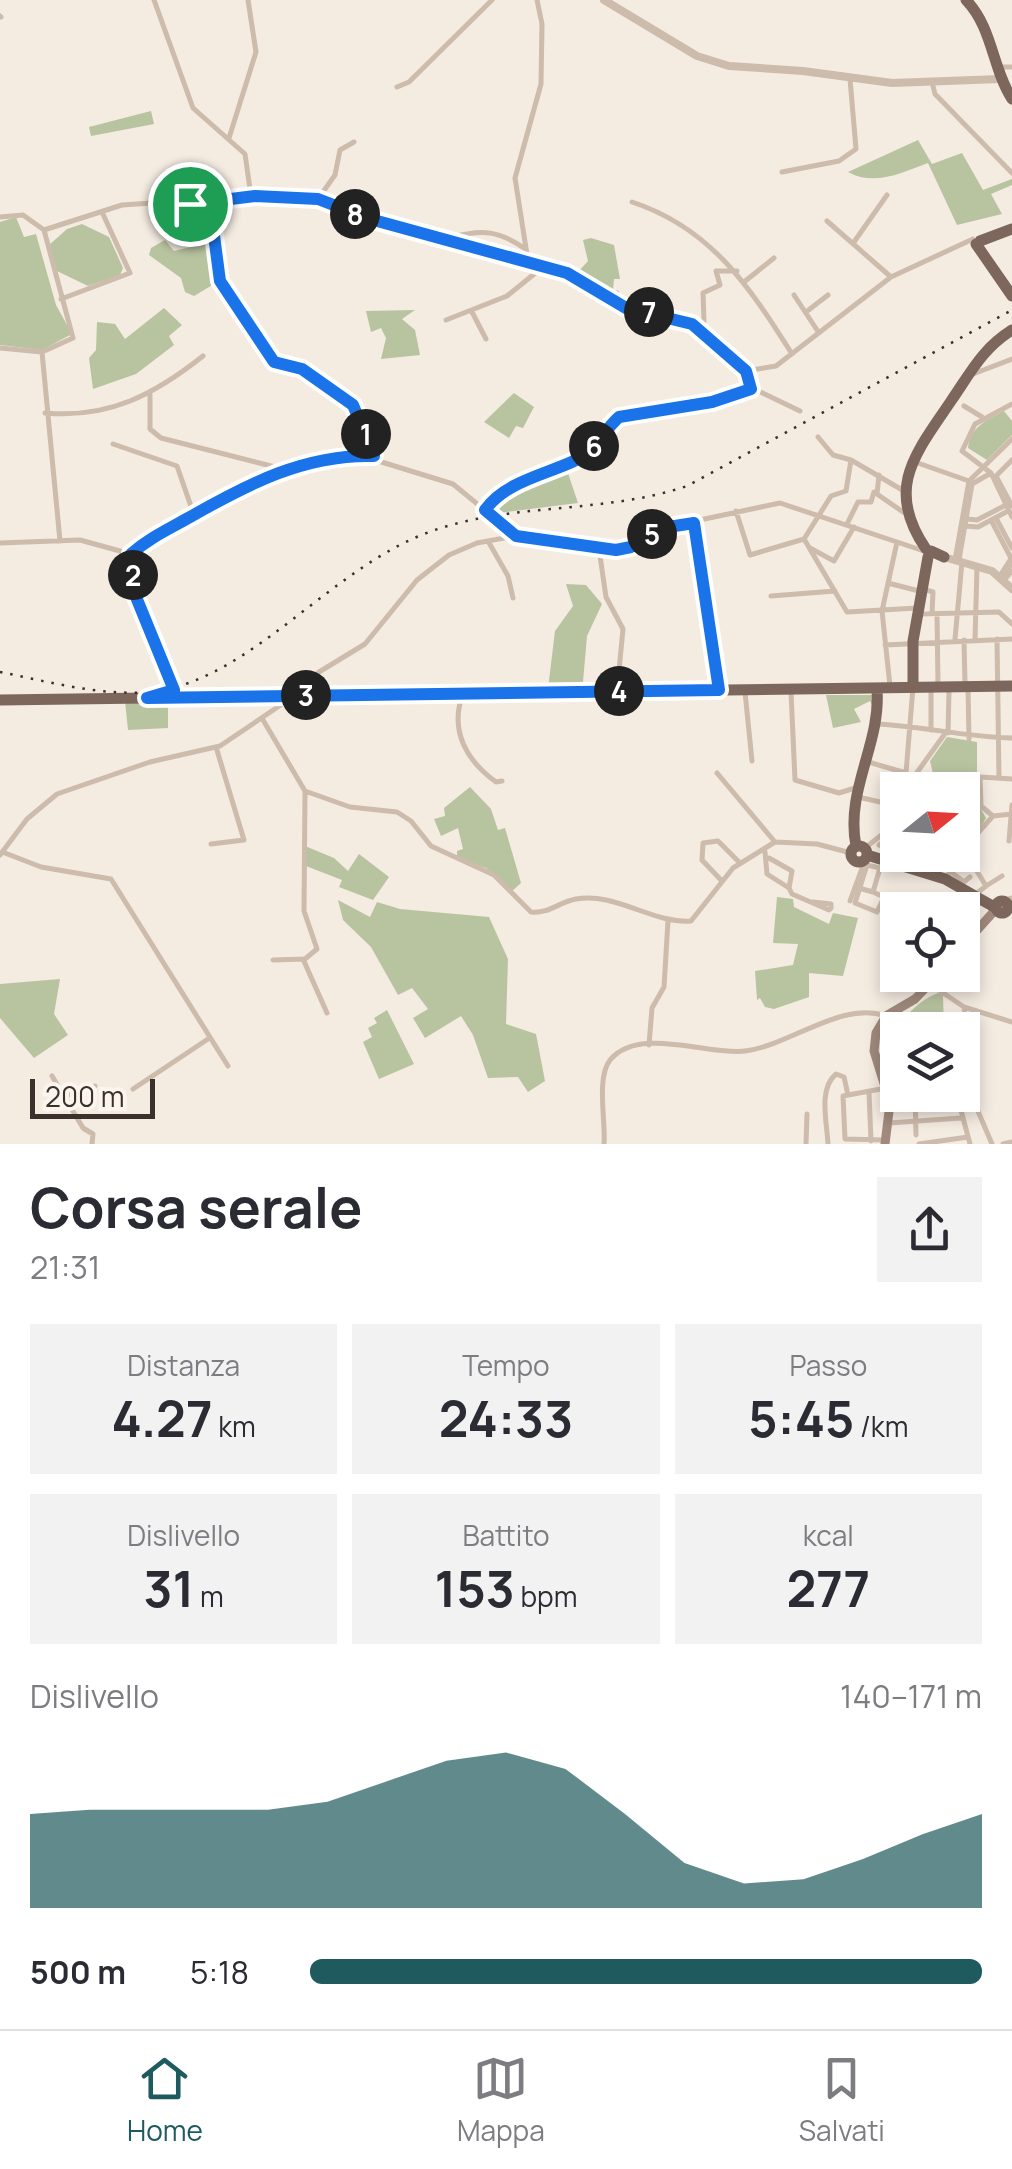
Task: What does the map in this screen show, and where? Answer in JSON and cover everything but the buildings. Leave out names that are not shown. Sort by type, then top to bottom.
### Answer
[{"type":"main road","points":[[970,4],[990,40],[1012,100]]},
{"type":"main road","points":[[1012,230],[978,242],[1012,296]]},
{"type":"main road","points":[[914,687],[913,641],[921,590],[940,556],[908,515],[905,492],[912,461],[988,347],[1012,330]]},
{"type":"main road","points":[[0,700],[1012,686]]},
{"type":"main road","points":[[880,857],[861,852],[855,792],[884,689]]},
{"type":"main road","points":[[936,872],[981,890],[1005,908],[982,924]]},
{"type":"main road","points":[[892,1012],[919,992]]},
{"type":"main road","points":[[880,1029],[874,1042],[880,1067]]},
{"type":"main road","points":[[886,1142],[888,1112]]},
{"type":"street","points":[[154,0],[193,108],[245,154],[250,196]]},
{"type":"street","points":[[229,138],[256,52],[248,0]]},
{"type":"street","points":[[397,87],[409,82],[492,0]]},
{"type":"street","points":[[528,261],[524,248],[527,233],[516,178],[541,84],[542,24],[537,0]]},
{"type":"street","points":[[604,0],[716,64],[850,79],[932,82],[1001,75],[1012,67]]},
{"type":"street","points":[[970,4],[985,0]]},
{"type":"street","points":[[782,172],[839,162],[856,149],[850,79]]},
{"type":"street","points":[[940,100],[944,81]]},
{"type":"street","points":[[932,82],[940,100],[1012,173]]},
{"type":"street","points":[[318,199],[335,175],[340,150],[354,142]]},
{"type":"street","points":[[854,242],[887,195]]},
{"type":"street","points":[[44,230],[126,205],[190,204],[250,196],[318,199],[370,219],[544,266],[585,282],[626,308],[692,324],[746,371],[752,388]]},
{"type":"street","points":[[211,213],[228,198]]},
{"type":"street","points":[[632,202],[670,215],[736,271],[792,354]]},
{"type":"street","points":[[190,204],[211,213]]},
{"type":"street","points":[[60,299],[130,273],[102,212]]},
{"type":"street","points":[[211,213],[220,281],[263,346],[274,362],[302,369],[353,405],[374,456]]},
{"type":"street","points":[[0,218],[23,215],[44,230],[60,299],[73,330],[68,344],[42,352],[0,348]]},
{"type":"street","points":[[827,221],[891,277]]},
{"type":"street","points":[[449,239],[477,231],[501,232],[524,248]]},
{"type":"street","points":[[746,371],[758,371],[792,354],[891,277],[978,242]]},
{"type":"street","points":[[744,282],[774,258]]},
{"type":"street","points":[[446,320],[507,296],[544,266]]},
{"type":"street","points":[[704,322],[702,293],[720,285],[716,271],[736,271]]},
{"type":"street","points":[[794,295],[819,333]]},
{"type":"street","points":[[806,312],[828,295]]},
{"type":"street","points":[[472,312],[486,339]]},
{"type":"street","points":[[42,352],[60,540]]},
{"type":"street","points":[[45,412],[80,415],[150,395],[203,356]]},
{"type":"street","points":[[966,377],[1012,360]]},
{"type":"street","points":[[485,510],[502,491],[575,461],[606,437],[619,417],[712,402],[752,388],[800,411]]},
{"type":"street","points":[[150,395],[150,429],[161,438],[282,469]]},
{"type":"street","points":[[1010,509],[993,475],[962,451],[968,435],[984,418],[1012,404]]},
{"type":"street","points":[[964,406],[984,418]]},
{"type":"street","points":[[818,437],[833,455],[851,460],[905,492]]},
{"type":"street","points":[[970,738],[956,614],[940,556],[970,482],[1012,439]]},
{"type":"street","points":[[113,444],[177,466],[194,515]]},
{"type":"street","points":[[131,554],[146,540],[282,469],[342,457],[374,456],[453,484],[516,536]]},
{"type":"street","points":[[736,511],[750,556],[804,538],[832,496],[846,491],[851,460]]},
{"type":"street","points":[[912,461],[970,482],[993,475],[1012,460]]},
{"type":"street","points":[[810,548],[834,561],[858,502],[871,502],[880,475]]},
{"type":"street","points":[[940,556],[965,522],[970,482]]},
{"type":"street","points":[[875,494],[908,515]]},
{"type":"street","points":[[228,1066],[110,878],[40,867],[2,854],[27,819],[57,794],[150,762],[216,747],[284,707],[320,672],[364,644],[433,566],[488,541],[516,536],[598,549],[626,549],[662,528],[780,503],[940,556],[1005,570]]},
{"type":"street","points":[[965,522],[978,527],[1010,509]]},
{"type":"street","points":[[965,522],[1010,509]]},
{"type":"street","points":[[993,519],[1012,548]]},
{"type":"street","points":[[993,519],[1012,588]]},
{"type":"street","points":[[694,523],[719,690]]},
{"type":"street","points":[[804,538],[846,612],[1000,612],[1012,624]]},
{"type":"street","points":[[488,541],[508,576],[513,598]]},
{"type":"street","points":[[0,543],[90,542],[131,554]]},
{"type":"street","points":[[884,689],[882,611],[897,542]]},
{"type":"street","points":[[598,549],[606,597],[624,629],[618,691]]},
{"type":"street","points":[[131,554],[134,592],[173,686],[147,698]]},
{"type":"street","points":[[975,640],[977,566]]},
{"type":"street","points":[[888,582],[933,592],[946,734],[918,772]]},
{"type":"street","points":[[771,596],[835,591]]},
{"type":"street","points":[[885,645],[1012,639]]},
{"type":"street","points":[[997,640],[999,778]]},
{"type":"street","points":[[906,772],[914,687]]},
{"type":"street","points":[[930,730],[939,688]]},
{"type":"street","points":[[745,690],[752,761]]},
{"type":"street","points":[[791,690],[795,780],[880,800]]},
{"type":"street","points":[[463,693],[456,717],[471,764],[496,782],[502,781]]},
{"type":"street","points":[[262,719],[305,792],[304,912],[317,951],[303,959],[273,960]]},
{"type":"street","points":[[876,724],[913,725],[970,738],[1012,738]]},
{"type":"street","points":[[211,844],[244,840],[216,747]]},
{"type":"street","points":[[998,754],[1012,754]]},
{"type":"street","points":[[864,761],[902,772]]},
{"type":"street","points":[[717,772],[775,842],[861,852],[880,838]]},
{"type":"street","points":[[993,816],[981,806],[980,778],[1012,779]]},
{"type":"street","points":[[305,792],[350,807],[397,812],[411,820],[431,846],[494,875],[530,912],[548,911],[576,899],[636,907],[668,922],[698,917],[722,881],[740,863],[767,855],[792,871],[789,888]]},
{"type":"street","points":[[1009,841],[1012,805]]},
{"type":"street","points":[[980,831],[993,816],[1012,814]]},
{"type":"street","points":[[722,881],[702,860],[703,842],[718,841],[740,863]]},
{"type":"street","points":[[775,842],[767,855],[766,874],[792,894],[813,902]]},
{"type":"street","points":[[857,888],[884,897],[878,912],[855,903],[861,852]]},
{"type":"street","points":[[850,902],[870,864],[880,868],[873,892]]},
{"type":"street","points":[[939,874],[951,872],[964,882],[970,877]]},
{"type":"street","points":[[976,872],[985,906],[982,924]]},
{"type":"street","points":[[981,890],[1002,876]]},
{"type":"street","points":[[649,1046],[652,1008],[664,987],[668,922]]},
{"type":"street","points":[[303,959],[327,1013]]},
{"type":"street","points":[[942,992],[964,1007],[1012,1022]]},
{"type":"street","points":[[964,1007],[965,1012]]},
{"type":"street","points":[[604,1144],[607,1065],[617,1054],[686,1042],[730,1052],[748,1051],[849,1015],[880,1016]]},
{"type":"street","points":[[134,1089],[208,1039]]},
{"type":"street","points":[[828,1144],[826,1090],[836,1074],[844,1077],[846,1139],[886,1142]]},
{"type":"street","points":[[52,1076],[83,1128],[93,1134],[92,1144]]},
{"type":"street","points":[[64,1096],[95,1086]]},
{"type":"street","points":[[846,1095],[880,1086]]},
{"type":"street","points":[[868,1142],[869,1092]]},
{"type":"street","points":[[916,1112],[916,1135]]},
{"type":"street","points":[[918,1144],[969,1140],[960,1112]]},
{"type":"street","points":[[978,1112],[992,1144]]},
{"type":"street","points":[[806,1144],[807,1114]]},
{"type":"street","points":[[890,1123],[961,1118]]},
{"type":"street","points":[[1004,1144],[1012,1142]]},
{"type":"green space","points":[[151,111],[154,124],[91,136],[89,127]]},
{"type":"green space","points":[[918,140],[932,164],[962,153],[983,190],[1012,179],[1012,185],[991,194],[1002,214],[957,225],[928,163],[879,178],[848,172]]},
{"type":"green space","points":[[16,217],[24,237],[36,234],[56,305],[72,334],[42,350],[0,345],[0,222]]},
{"type":"green space","points":[[82,224],[109,237],[123,268],[120,275],[88,286],[57,271],[48,246],[67,229]]},
{"type":"green space","points":[[591,238],[614,245],[620,279],[614,279],[613,290],[619,291],[621,302],[577,273],[588,261],[583,240]]},
{"type":"green space","points":[[165,240],[174,251],[212,242],[214,284],[194,296],[185,292],[181,278],[149,255],[151,248]]},
{"type":"green space","points":[[164,308],[182,325],[169,336],[174,345],[136,374],[93,389],[89,358],[96,350],[97,322],[115,324],[125,339]]},
{"type":"green space","points":[[415,310],[402,319],[415,330],[420,355],[381,359],[386,338],[381,328],[371,332],[366,311]]},
{"type":"green space","points":[[514,393],[534,407],[523,428],[516,426],[509,438],[484,422]]},
{"type":"green space","points":[[1004,411],[1012,421],[1012,435],[987,460],[968,448],[972,434]]},
{"type":"green space","points":[[565,464],[578,503],[490,514],[500,494]]},
{"type":"green space","points":[[566,584],[586,585],[602,604],[587,636],[583,682],[578,682],[577,689],[548,689],[555,631],[573,606]]},
{"type":"green space","points":[[826,695],[872,695],[875,710],[870,701],[854,709],[861,722],[833,728]]},
{"type":"green space","points":[[125,701],[168,701],[168,728],[128,730]]},
{"type":"green space","points":[[947,737],[977,742],[977,772],[933,772],[930,761]]},
{"type":"green space","points":[[470,787],[491,809],[498,830],[505,828],[521,883],[511,892],[486,868],[457,859],[457,851],[463,849],[458,828],[441,836],[434,819],[445,816],[444,808]]},
{"type":"green space","points":[[980,807],[986,818],[980,829]]},
{"type":"green space","points":[[305,846],[334,858],[348,871],[359,854],[389,877],[373,900],[339,887],[342,880],[306,866]]},
{"type":"green space","points":[[777,897],[793,899],[794,907],[829,924],[833,913],[858,918],[843,976],[809,973],[809,997],[774,1009],[765,1007],[760,998],[757,1000],[755,971],[793,965],[798,944],[773,943]]},
{"type":"green space","points":[[338,900],[370,917],[377,902],[400,909],[489,917],[508,959],[506,1024],[536,1034],[545,1081],[528,1092],[518,1077],[488,1078],[473,1035],[461,1016],[425,1038],[413,1018],[428,1009],[412,988],[398,995],[371,947],[343,920]]},
{"type":"green space","points":[[60,979],[54,1014],[68,1035],[34,1058],[0,1018],[0,984]]},
{"type":"green space","points":[[943,995],[943,1012],[910,1012],[920,1003]]},
{"type":"green space","points":[[387,1010],[414,1064],[379,1079],[363,1042],[372,1037],[368,1028],[377,1023],[374,1018]]},
{"type":"railway","points":[[0,672],[79,688],[138,693],[193,681],[261,643],[361,568],[396,547],[463,522],[624,501],[687,486],[1012,310]]},
{"type":"route","points":[[255,196],[318,199],[370,219],[567,273],[626,308],[679,318],[707,334],[734,364],[746,371],[751,389],[712,402],[619,417],[606,437],[575,461],[550,468],[528,482],[502,491],[485,510],[516,536],[598,549],[626,549],[662,528],[694,523],[719,690],[147,698],[174,690],[134,592],[131,554],[146,540],[223,496],[282,469],[342,457],[374,456],[353,405],[302,369],[274,362],[269,356],[220,281],[211,213],[204,206],[190,204],[255,196]]}]
